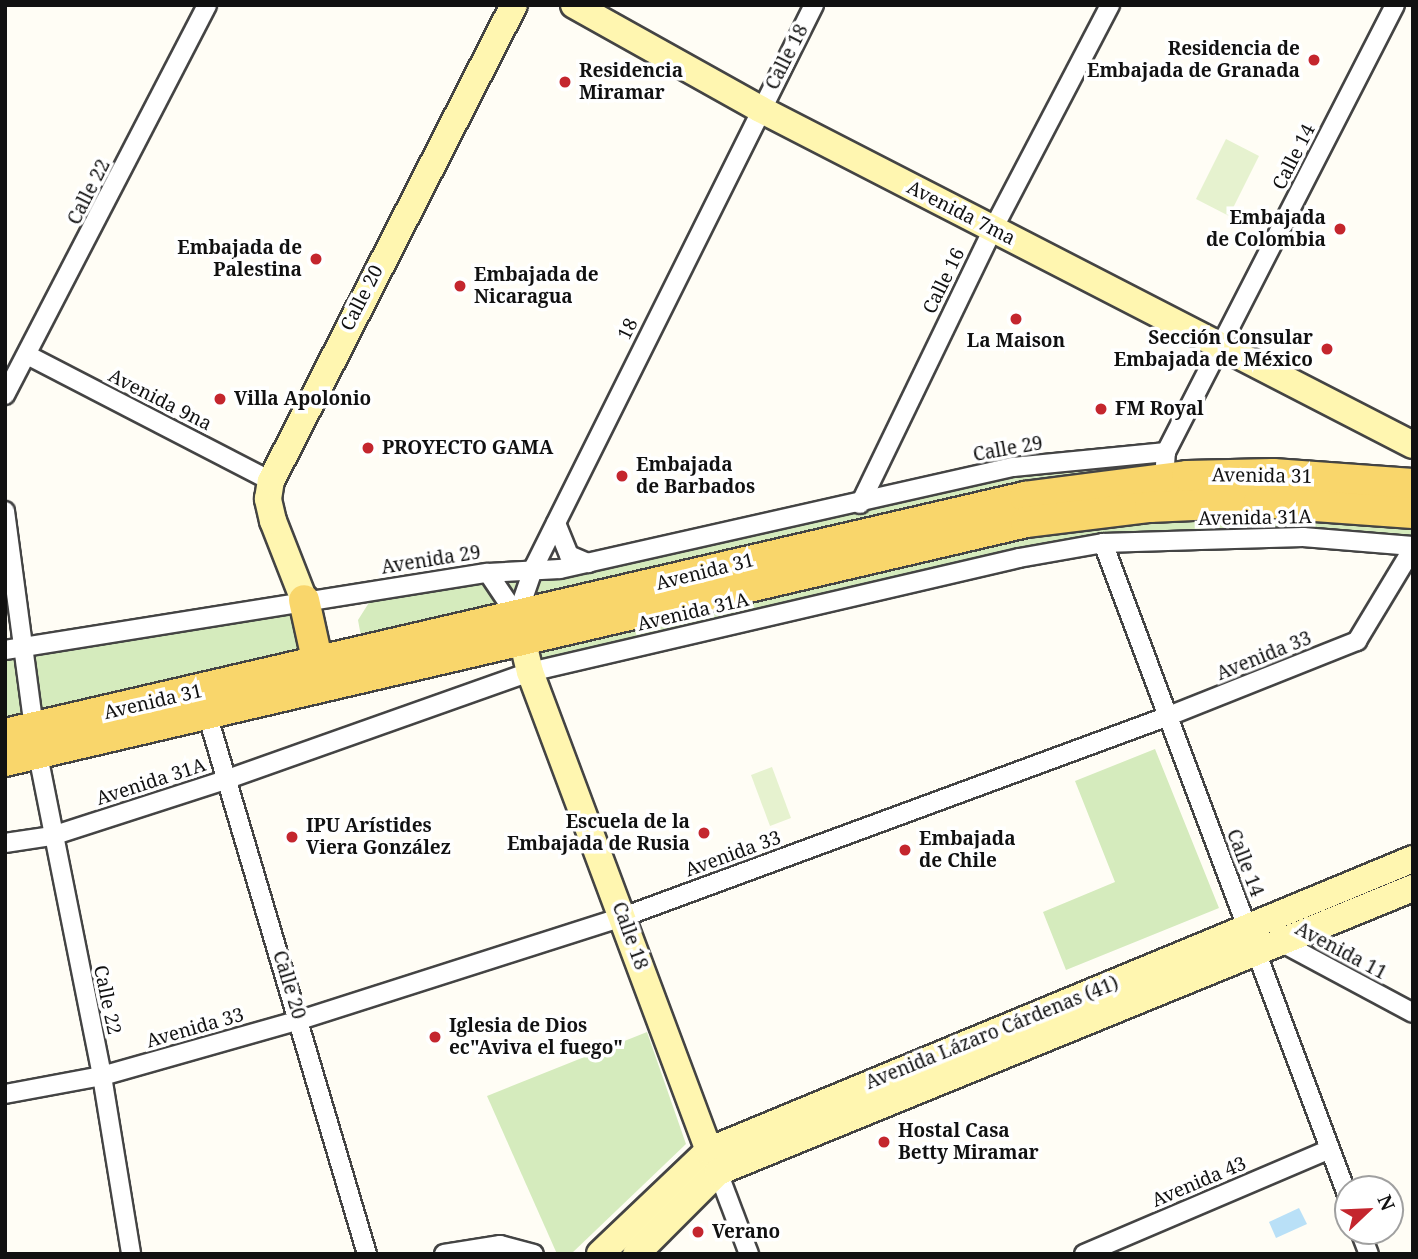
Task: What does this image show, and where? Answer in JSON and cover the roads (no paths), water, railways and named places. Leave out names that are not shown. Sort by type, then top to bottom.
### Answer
[{"type":"main road","name":"Calle 20","points":[[304,600],[273,521],[268,499],[271,481],[514,5]]},
{"type":"main road","name":"Avenida 7ma","points":[[573,5],[760,109],[1351,417],[1413,445]]},
{"type":"main road","name":"Avenida 7ma","points":[[1351,417],[1413,460]]},
{"type":"main road","name":"Avenida 31","points":[[5,761],[36,741],[520,628],[1026,497],[1165,466],[1413,484]]},
{"type":"main road","name":"Avenida 31","points":[[5,734],[36,741],[208,716],[282,685],[313,665],[364,653],[520,628],[1026,522],[1150,507],[1259,502],[1413,513]]},
{"type":"main road","points":[[304,600],[338,636],[364,653]]},
{"type":"main road","points":[[304,600],[313,629],[313,665]]},
{"type":"main road","points":[[282,685],[295,652],[295,620],[304,600]]},
{"type":"main road","name":"Calle 18","points":[[520,628],[530,672],[713,1162]]},
{"type":"main road","name":"Avenida Lázaro Cárdenas (41)","points":[[600,1254],[713,1162],[1248,927],[1413,859]]},
{"type":"main road","name":"Avenida Lázaro Cárdenas (41)","points":[[636,1254],[713,1162],[1258,954],[1413,888]]},
{"type":"street","name":"Calle 22","points":[[5,395],[29,356],[207,5]]},
{"type":"street","name":"Calle 18","points":[[760,109],[814,5]]},
{"type":"street","name":"Calle 16","points":[[860,504],[993,229],[1110,5]]},
{"type":"street","name":"Calle 14","points":[[1165,466],[1221,348],[1395,5]]},
{"type":"street","name":"18","points":[[534,568],[760,109]]},
{"type":"street","name":"Avenida 9na","points":[[29,356],[271,481]]},
{"type":"street","name":"Calle 29","points":[[860,504],[1013,467],[1165,466]]},
{"type":"street","name":"Avenida 29","points":[[13,648],[488,573],[534,568],[560,569],[860,504]]},
{"type":"street","name":"Calle 22","points":[[5,511],[13,648],[36,741],[52,836],[102,1076],[131,1254]]},
{"type":"street","points":[[556,523],[569,555],[588,564]]},
{"type":"street","name":"Avenida 31A","points":[[5,843],[52,836],[225,780],[530,672],[922,579],[1103,543],[1303,537],[1413,547]]},
{"type":"street","name":"Calle 14","points":[[1103,543],[1340,1175]]},
{"type":"street","name":"Avenida 33","points":[[5,1094],[102,1076],[300,1020],[623,917],[1167,718],[1357,642],[1413,547]]},
{"type":"street","points":[[520,628],[534,568]]},
{"type":"street","name":"Calle 18","points":[[488,573],[520,628]]},
{"type":"street","name":"Calle 20","points":[[208,716],[367,1254]]},
{"type":"street","name":"Avenida 11","points":[[1248,927],[1413,1013]]},
{"type":"street","name":"Avenida 43","points":[[1084,1254],[1330,1149]]},
{"type":"street","name":"Calle 18","points":[[713,1162],[749,1254]]},
{"type":"street","points":[[444,1254],[500,1245],[534,1254]]},
{"type":"water","points":[[1299,1208],[1307,1224],[1276,1238],[1269,1222]]},
{"type":"place","name":"Residencia de Embajada de Granada","points":[[1314,60]]},
{"type":"place","name":"Residencia Miramar","points":[[565,82]]},
{"type":"place","name":"Embajada de Colombia","points":[[1340,229]]},
{"type":"place","name":"Embajada de Palestina","points":[[316,259]]},
{"type":"place","name":"Embajada de Nicaragua","points":[[460,286]]},
{"type":"place","name":"La Maison","points":[[1016,319]]},
{"type":"place","name":"Sección Consular Embajada de México","points":[[1327,349]]},
{"type":"place","name":"Villa Apolonio","points":[[220,399]]},
{"type":"place","name":"FM Royal","points":[[1101,409]]},
{"type":"place","name":"PROYECTO GAMA","points":[[368,448]]},
{"type":"place","name":"Embajada de Barbados","points":[[622,476]]},
{"type":"place","name":"Escuela de la Embajada de Rusia","points":[[704,833]]},
{"type":"place","name":"IPU Arístides Viera González","points":[[292,837]]},
{"type":"place","name":"Embajada de Chile","points":[[905,850]]},
{"type":"place","name":"Iglesia de Dios ec\"Aviva el fuego\"","points":[[435,1037]]},
{"type":"place","name":"Hostal Casa Betty Miramar","points":[[884,1142]]},
{"type":"place","name":"Verano","points":[[698,1232]]}]
